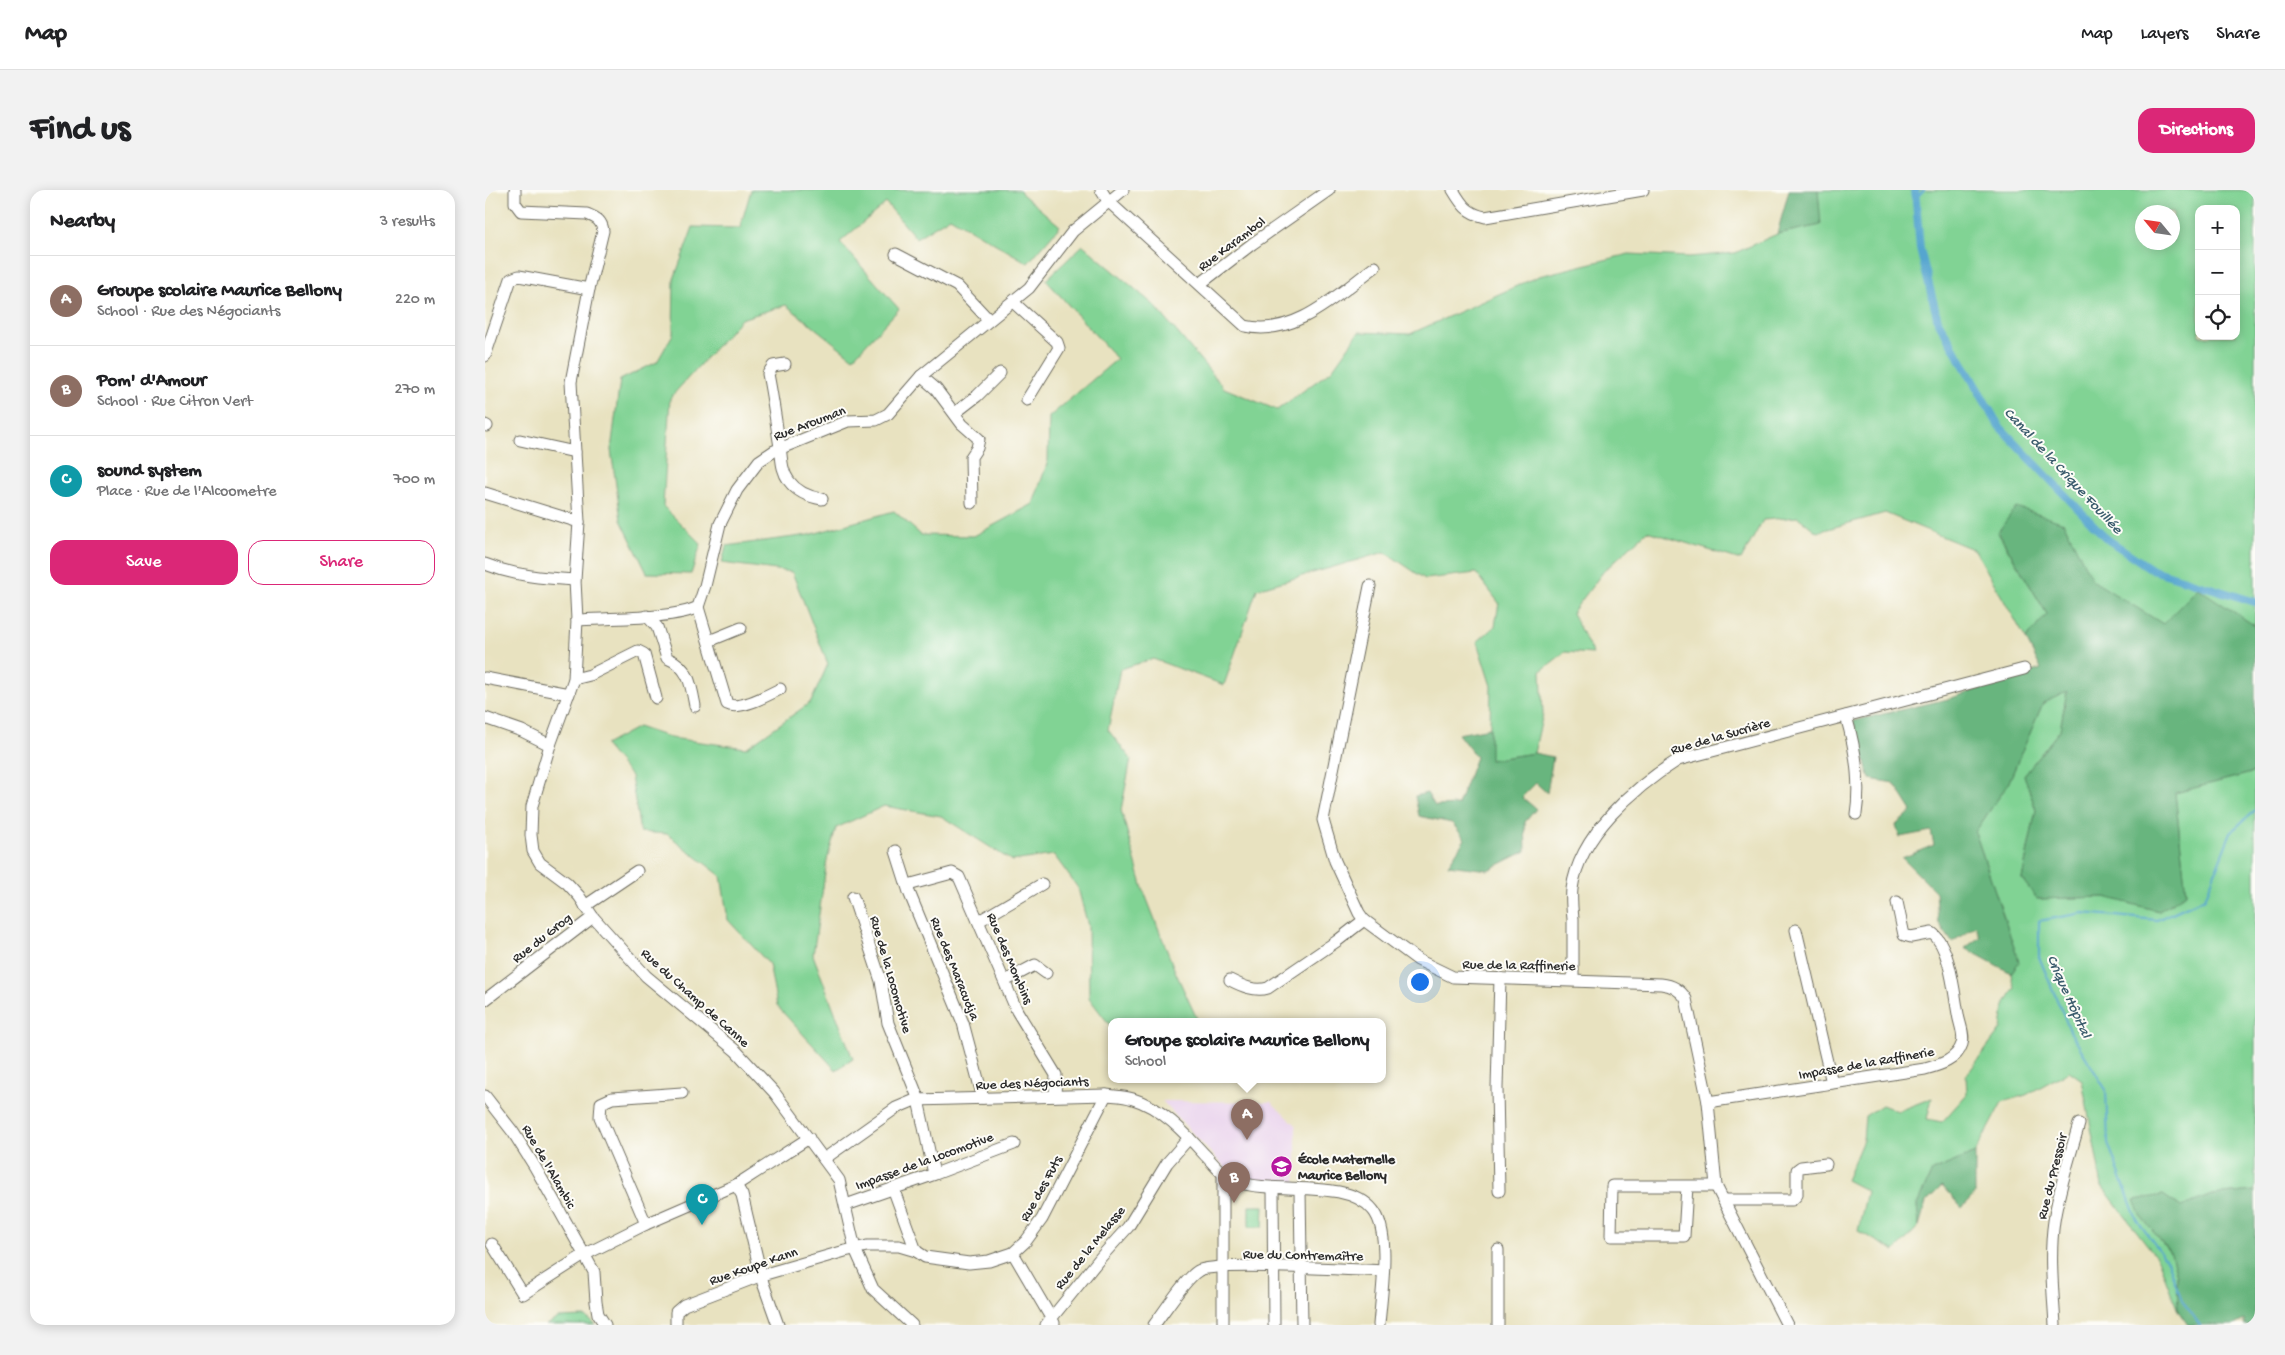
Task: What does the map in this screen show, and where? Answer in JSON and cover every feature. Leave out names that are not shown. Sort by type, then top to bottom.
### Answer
[{"type":"street","name":"Rue du Champ de Canne","points":[[515,190],[515,203],[521,211],[587,214],[597,218],[602,224],[603,231],[589,289],[571,382],[579,522],[575,580],[577,620],[574,680],[550,745],[532,806],[531,835],[533,851],[540,863],[567,883],[593,916],[646,976],[736,1051],[774,1092],[839,1180],[855,1249],[873,1289],[912,1325]]},
{"type":"street","points":[[1101,190],[1108,201],[1245,326],[1266,329],[1298,320],[1375,267]]},
{"type":"street","name":"Rue Arouman","points":[[698,607],[703,594],[720,524],[737,490],[759,461],[781,449],[848,421],[876,420],[888,414],[921,376],[1029,288],[1073,231],[1123,190]]},
{"type":"street","name":"Rue Karambol","points":[[1200,284],[1329,190]]},
{"type":"street","points":[[1453,190],[1464,208],[1473,214],[1485,218],[1643,190]]},
{"type":"street","points":[[896,254],[957,286],[989,320]]},
{"type":"street","points":[[485,356],[511,279],[519,276],[589,289]]},
{"type":"street","points":[[1013,302],[1057,342],[1059,348],[1027,400]]},
{"type":"street","points":[[785,364],[773,366],[768,374],[781,449],[781,463],[788,480],[799,491],[811,497],[822,499]]},
{"type":"street","points":[[955,413],[977,396],[1000,373]]},
{"type":"street","points":[[921,376],[936,389],[962,424],[979,439],[977,448],[971,457],[972,503]]},
{"type":"street","points":[[520,440],[575,452]]},
{"type":"street","points":[[485,493],[579,522]]},
{"type":"street","points":[[485,564],[509,574],[575,580]]},
{"type":"street","name":"Rue de la Raffinerie","points":[[1370,586],[1323,820],[1335,861],[1355,907],[1364,920],[1418,960],[1440,973],[1453,977],[1666,984],[1673,986],[1682,993],[1686,999],[1708,1102],[1716,1186],[1787,1325]]},
{"type":"street","points":[[577,620],[685,612],[698,607],[727,704],[735,706],[757,700],[780,689]]},
{"type":"street","points":[[647,616],[657,627],[667,658],[681,666],[689,678],[695,706]]},
{"type":"street","points":[[709,641],[741,628]]},
{"type":"street","points":[[574,680],[590,675],[638,651],[644,654],[657,698]]},
{"type":"street","name":"Rue de la Sucrière","points":[[1573,980],[1572,888],[1579,866],[1592,840],[1633,794],[1652,777],[1678,760],[2023,669]]},
{"type":"street","points":[[485,678],[569,694]]},
{"type":"street","points":[[1846,716],[1858,785],[1856,814]]},
{"type":"street","points":[[485,718],[522,731],[550,745]]},
{"type":"street","name":"Rue des Maracudja","points":[[896,851],[963,1023],[983,1098]]},
{"type":"street","points":[[585,906],[637,870]]},
{"type":"street","name":"Rue des Mombins","points":[[908,885],[952,874],[959,877],[1022,1021],[1055,1075],[1055,1096]]},
{"type":"street","points":[[979,921],[1043,884]]},
{"type":"street","name":"Rue de la Locomotive","points":[[853,897],[881,981],[888,1023],[918,1100],[934,1174]]},
{"type":"street","name":"Impasse de la Raffinerie","points":[[1708,1102],[1934,1067],[1952,1059],[1962,1045],[1962,1032],[1950,972],[1940,942],[1932,933],[1911,937],[1904,935],[1897,902]]},
{"type":"street","name":"Rue du Grog","points":[[485,1000],[593,916]]},
{"type":"street","points":[[1230,980],[1252,989],[1261,990],[1268,988],[1337,941],[1364,920]]},
{"type":"street","points":[[1796,930],[1832,1083]]},
{"type":"street","points":[[1005,980],[1035,965],[1046,973]]},
{"type":"street","points":[[1499,1191],[1497,1088],[1500,978]]},
{"type":"street","points":[[646,1224],[601,1118],[601,1103],[612,1098],[682,1093]]},
{"type":"street","name":"Rue des Négociants","points":[[824,1159],[896,1108],[918,1100],[1106,1095],[1133,1099],[1162,1113],[1223,1174],[1233,1181],[1252,1187],[1343,1192],[1357,1197],[1373,1210],[1383,1230],[1379,1325]]},
{"type":"street","name":"Rue des Futs","points":[[855,1249],[879,1245],[899,1246],[916,1251],[925,1257],[969,1263],[989,1261],[1013,1253],[1026,1241],[1042,1219],[1106,1095]]},
{"type":"street","name":"Rue de l'Alambic","points":[[485,1096],[513,1132],[535,1167],[594,1272],[598,1314],[605,1325]]},
{"type":"street","name":"Rue du Pressoir","points":[[2055,1325],[2052,1256],[2054,1222],[2062,1181],[2079,1124]]},
{"type":"street","points":[[492,1244],[523,1294],[584,1255],[646,1224],[736,1185],[809,1138]]},
{"type":"street","name":"Rue de la Melasse","points":[[1051,1323],[1101,1256],[1128,1227],[1157,1177],[1189,1138]]},
{"type":"street","name":"Impasse de la Locomotive","points":[[845,1204],[934,1174],[1013,1144]]},
{"type":"street","points":[[1723,1200],[1792,1200],[1797,1195],[1797,1170],[1801,1167],[1826,1164]]},
{"type":"street","points":[[1223,1174],[1223,1325]]},
{"type":"street","points":[[736,1185],[742,1195],[762,1275],[779,1325]]},
{"type":"street","points":[[1687,1186],[1684,1236],[1611,1236],[1612,1186],[1687,1186],[1716,1186]]},
{"type":"street","points":[[893,1188],[916,1251]]},
{"type":"street","points":[[1273,1189],[1274,1325]]},
{"type":"street","points":[[1300,1190],[1302,1325]]},
{"type":"street","name":"Rue Koupe Kann","points":[[676,1325],[676,1312],[683,1305],[762,1275],[855,1249]]},
{"type":"street","points":[[1498,1250],[1498,1325]]},
{"type":"street","points":[[1013,1253],[1051,1323]]},
{"type":"street","name":"Rue du Contremaître","points":[[1154,1325],[1199,1270],[1274,1267],[1382,1271]]},
{"type":"shaded area","points":[[1162,1101],[1271,1102],[1296,1125],[1296,1185],[1253,1182],[1231,1174]]},
{"type":"green space","points":[[751,190],[1020,190],[1022,194],[1060,226],[1028,263],[950,217],[916,238],[886,203],[840,242],[899,309],[853,358],[786,305],[741,319],[670,398],[663,506],[701,544],[691,574],[647,573],[621,520],[611,450],[620,380],[657,362],[673,334],[674,279],[693,227],[740,228]]},
{"type":"green space","points":[[1789,190],[1818,190],[1821,225],[1777,234]]},
{"type":"green space","points":[[1818,190],[2255,190],[2255,626],[2198,589],[2163,624],[2091,580],[2064,523],[1998,533],[2047,614],[2026,639],[1975,550],[1885,513],[1817,532],[1798,517],[1763,520],[1741,560],[1647,531],[1603,572],[1572,613],[1593,654],[1565,652],[1541,671],[1543,714],[1534,753],[1489,760],[1491,686],[1477,642],[1495,626],[1499,603],[1476,573],[1425,579],[1385,552],[1257,589],[1224,685],[1153,659],[1120,669],[1108,730],[1131,759],[1121,810],[1143,889],[1175,971],[1197,1018],[1108,1018],[1108,1023],[1089,998],[1088,926],[1078,888],[1054,855],[1012,861],[941,816],[884,806],[836,828],[827,860],[813,955],[853,1059],[836,1070],[777,1006],[769,964],[728,920],[721,876],[667,834],[640,832],[631,776],[605,745],[638,727],[671,738],[746,748],[811,702],[828,664],[792,572],[722,563],[726,546],[809,535],[894,511],[921,535],[974,536],[1033,504],[1048,461],[1049,417],[1117,359],[1046,280],[1083,245],[1155,306],[1224,388],[1277,410],[1332,370],[1359,332],[1410,334],[1539,276],[1629,254],[1689,257],[1735,253],[1777,234],[1820,225]]},
{"type":"green space","points":[[2016,507],[2064,523],[2092,580],[2163,624],[2198,588],[2255,626],[2255,772],[2175,793],[2186,894],[2159,911],[2105,897],[2037,899],[2022,879],[2036,810],[2024,775],[2060,730],[2067,692],[2043,703],[2008,784],[1975,832],[2019,962],[2011,973],[1965,948],[1980,937],[1976,926],[1952,942],[1938,922],[1936,892],[1902,858],[1934,845],[1931,831],[1900,837],[1896,825],[1912,811],[1894,783],[1870,779],[1853,721],[1948,699],[2041,669],[2026,639],[2047,614],[1998,532]]},
{"type":"green space","points":[[2067,691],[2060,730],[2024,775],[2036,810],[2022,879],[2038,899],[2105,897],[2159,911],[2186,894],[2175,793],[2255,772],[2255,1191],[2212,1195],[2181,1208],[2163,1195],[2140,1215],[2171,1254],[2177,1275],[2178,1311],[2158,1259],[2102,1186],[2082,1080],[2069,1071],[2026,1095],[2002,1102],[1975,1153],[1932,1171],[1917,1205],[1919,1226],[1895,1251],[1858,1231],[1867,1191],[1846,1180],[1863,1140],[1865,1116],[1882,1105],[1898,1111],[1932,1098],[1927,1119],[1942,1122],[1967,1094],[1966,1076],[2001,1029],[2004,1005],[2015,988],[2011,973],[2019,962],[1975,832],[2008,784],[2043,703]]},
{"type":"green space","points":[[1490,728],[1490,760],[1534,753],[1553,757],[1547,793],[1536,783],[1522,797],[1536,809],[1525,822],[1526,851],[1488,870],[1448,865],[1465,839],[1452,823],[1419,816],[1415,796],[1427,793],[1435,806],[1458,805],[1476,757],[1458,734]]},
{"type":"green space","points":[[1975,1153],[1975,1194],[1962,1208],[1942,1186],[1926,1202],[1919,1226],[1917,1205],[1932,1171]]},
{"type":"green space","points":[[2255,1191],[2255,1325],[2244,1325],[2244,1320],[2234,1325],[2188,1325],[2178,1311],[2177,1275],[2171,1254],[2140,1215],[2134,1200],[2163,1195],[2181,1207],[2212,1195]]},
{"type":"green space","points":[[1249,1206],[1264,1206],[1263,1227],[1249,1227]]},
{"type":"green space","points":[[586,1317],[596,1325],[546,1325],[558,1318]]},
{"type":"waterway","name":"Canal de la Crique Fouillée","points":[[1915,190],[1920,249],[1938,321],[1999,426],[2107,539],[2153,570],[2255,602]]},
{"type":"waterway","points":[[1916,198],[1924,190]]},
{"type":"waterway","name":"Crique Hôpital","points":[[2200,1325],[2182,1300],[2167,1261],[2137,1220],[2108,1143],[2106,1090],[2071,1033],[2039,957],[2039,921],[2083,913],[2157,920],[2205,898],[2231,832],[2255,810]]},
{"type":"place","name":"Groupe scolaire Maurice Bellony","points":[[1247,1140]]},
{"type":"place","name":"École Maternelle Maurice Bellony","points":[[1282,1166]]},
{"type":"place","name":"Pom' d'Amour","points":[[1234,1203]]},
{"type":"place","name":"sound system","points":[[702,1225]]}]
